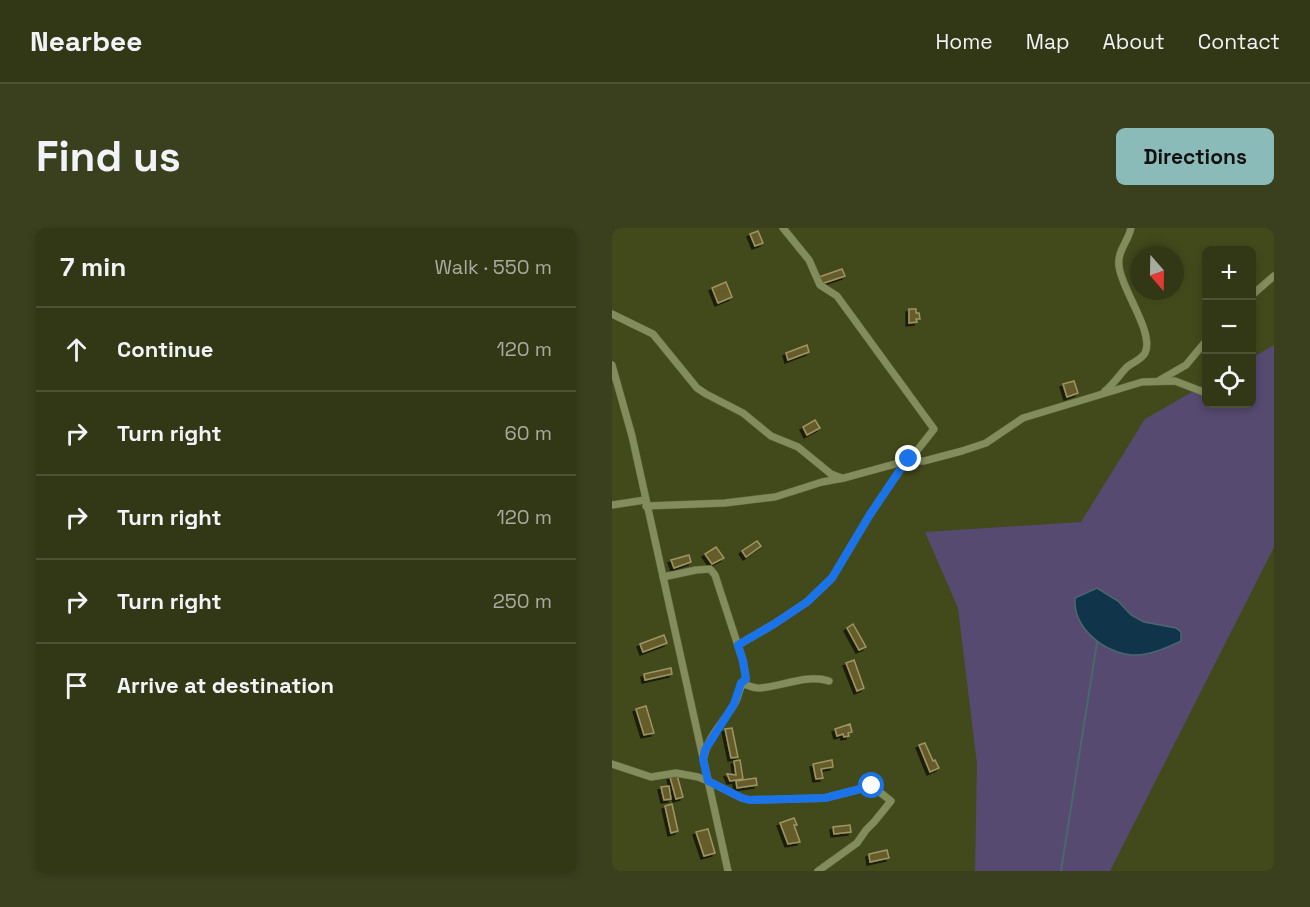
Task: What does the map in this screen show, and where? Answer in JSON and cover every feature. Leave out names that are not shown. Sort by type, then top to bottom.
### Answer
[{"type":"street","points":[[738,645],[807,602],[832,578],[869,516],[906,461],[933,432],[934,425],[837,296],[820,285],[809,260],[783,228]]},
{"type":"street","points":[[1102,394],[1128,367],[1142,357],[1147,346],[1144,327],[1130,301],[1119,268],[1120,250],[1129,238],[1131,228]]},
{"type":"street","points":[[1256,291],[1274,276]]},
{"type":"street","points":[[612,314],[653,334],[698,388],[706,394],[743,413],[771,436],[798,447],[831,474],[844,478]]},
{"type":"street","points":[[1158,382],[1186,365],[1202,346]]},
{"type":"street","points":[[612,365],[632,436],[728,871]]},
{"type":"street","points":[[612,505],[725,503],[775,497],[822,482],[906,461],[924,461],[962,451],[986,443],[1023,418],[1142,382],[1175,381],[1202,391]]},
{"type":"street","points":[[663,577],[696,570],[710,570],[715,575],[745,667],[746,679],[741,683],[734,704],[708,742],[703,759]]},
{"type":"street","points":[[741,683],[759,689],[811,679],[822,678],[829,681]]},
{"type":"street","points":[[612,764],[651,777],[675,773],[708,781],[749,800],[825,798],[872,786],[891,801],[856,843],[818,871]]},
{"type":"shaded area","points":[[1274,345],[1274,547],[1110,871],[975,871],[977,764],[958,608],[925,532],[1081,522],[1145,419],[1202,386],[1202,408],[1256,408],[1256,356]]},
{"type":"water","points":[[1097,588],[1118,601],[1131,615],[1144,622],[1176,628],[1181,632],[1181,641],[1157,651],[1138,655],[1121,653],[1101,644],[1092,637],[1079,619],[1075,598]]},
{"type":"building","points":[[758,231],[763,243],[755,246],[750,234]]},
{"type":"building","points":[[842,269],[845,276],[821,284],[819,277]]},
{"type":"building","points":[[726,282],[732,297],[718,303],[712,288]]},
{"type":"building","points":[[909,309],[916,309],[916,313],[919,313],[920,319],[916,319],[917,322],[909,323]]},
{"type":"building","points":[[807,345],[809,352],[788,360],[786,353]]},
{"type":"building","points":[[1074,381],[1078,393],[1067,397],[1063,384]]},
{"type":"building","points":[[815,420],[820,428],[807,435],[803,427]]},
{"type":"building","points":[[757,541],[761,546],[746,557],[742,551]]},
{"type":"building","points":[[716,547],[724,558],[712,564],[705,554]]},
{"type":"building","points":[[689,555],[691,562],[674,568],[671,560]]},
{"type":"building","points":[[853,624],[866,647],[859,650],[847,628]]},
{"type":"building","points":[[664,635],[667,643],[643,652],[640,644]]},
{"type":"building","points":[[854,660],[864,688],[857,691],[846,663]]},
{"type":"building","points":[[671,668],[672,674],[645,680],[644,674]]},
{"type":"building","points":[[646,706],[654,733],[644,735],[636,709]]},
{"type":"building","points":[[850,724],[852,732],[848,733],[849,736],[844,737],[843,734],[837,736],[835,729]]},
{"type":"building","points":[[732,728],[738,757],[731,758],[725,729]]},
{"type":"building","points":[[925,743],[933,761],[935,760],[939,768],[930,772],[919,745]]},
{"type":"building","points":[[740,760],[743,779],[730,781],[727,774],[736,775],[734,761]]},
{"type":"building","points":[[832,760],[833,767],[821,769],[823,778],[816,779],[813,764]]},
{"type":"building","points":[[677,775],[683,797],[676,799],[670,777]]},
{"type":"building","points":[[756,778],[757,785],[737,788],[736,781]]},
{"type":"building","points":[[669,786],[671,799],[664,800],[661,787]]},
{"type":"building","points":[[672,804],[678,831],[671,833],[665,806]]},
{"type":"building","points":[[794,818],[800,842],[788,844],[780,823]]},
{"type":"building","points":[[850,825],[851,832],[834,834],[833,827]]},
{"type":"building","points":[[708,829],[715,853],[704,856],[696,832]]},
{"type":"building","points":[[887,850],[889,858],[870,862],[869,854]]},
{"type":"waterway","points":[[1061,871],[1097,642]]},
{"type":"route","points":[[872,786],[825,798],[749,800],[708,781],[703,759],[708,742],[734,704],[740,692],[741,683],[746,679],[738,645],[774,624],[821,590],[843,562],[869,516],[909,459]]}]
